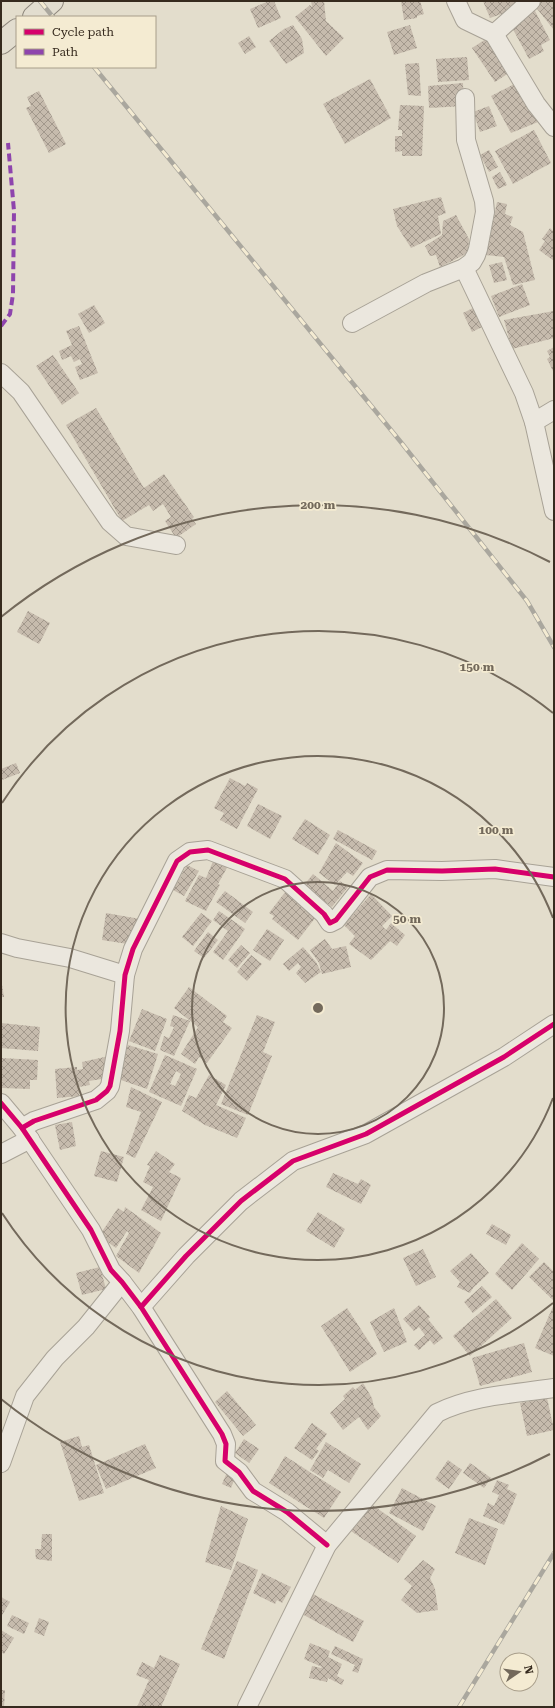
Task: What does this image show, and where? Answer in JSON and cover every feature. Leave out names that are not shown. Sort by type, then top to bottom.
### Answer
[{"type":"main road","points":[[35,16],[52,1]]},
{"type":"main road","points":[[1,43],[16,31]]},
{"type":"street","points":[[456,1],[465,20],[494,34],[536,104],[554,127]]},
{"type":"street","points":[[494,34],[531,1]]},
{"type":"street","points":[[352,323],[426,283],[464,268],[472,262],[478,249],[485,212],[484,201],[466,140],[465,98]]},
{"type":"street","points":[[464,268],[524,393],[534,422],[554,511]]},
{"type":"street","points":[[1,372],[21,392],[110,522],[126,536],[176,545]]},
{"type":"street","points":[[534,422],[554,410]]},
{"type":"street","points":[[1,1154],[26,1134],[40,1119],[96,1100],[107,1091],[110,1086],[120,1031],[125,975],[134,949],[177,861],[190,852],[208,850],[285,879],[324,914],[330,923],[336,920],[370,877],[387,870],[442,871],[495,869],[554,877]]},
{"type":"street","points":[[1,943],[17,948],[70,958],[125,975]]},
{"type":"street","points":[[141,1307],[186,1256],[241,1201],[293,1160],[366,1134],[504,1057],[554,1024]]},
{"type":"street","points":[[1,1103],[26,1134],[91,1230],[111,1270],[141,1307],[222,1434],[226,1444],[225,1461],[239,1472],[253,1491],[287,1512],[327,1545]]},
{"type":"street","points":[[1,1463],[25,1396],[55,1358],[86,1327],[122,1282]]},
{"type":"street","points":[[247,1707],[327,1545],[437,1413],[449,1407],[475,1400],[554,1388]]},
{"type":"building","points":[[269,1],[274,1],[281,18],[258,28],[250,9]]},
{"type":"building","points":[[311,1],[324,1],[326,21],[344,38],[326,56],[295,17],[310,5],[312,7]]},
{"type":"building","points":[[401,1],[420,1],[424,14],[417,16],[417,18],[404,20]]},
{"type":"building","points":[[483,1],[517,1],[519,8],[490,18]]},
{"type":"building","points":[[539,1],[554,1],[554,30],[534,5]]},
{"type":"building","points":[[534,9],[550,40],[541,45],[544,51],[529,59],[509,22]]},
{"type":"building","points":[[293,25],[302,39],[304,53],[286,64],[269,41],[284,29]]},
{"type":"building","points":[[410,25],[417,48],[394,55],[387,32]]},
{"type":"building","points":[[249,36],[256,47],[245,54],[238,43]]},
{"type":"building","points":[[489,37],[512,71],[495,82],[472,48]]},
{"type":"building","points":[[467,57],[469,80],[438,82],[436,59]]},
{"type":"building","points":[[419,63],[421,96],[408,95],[405,64]]},
{"type":"building","points":[[370,79],[391,118],[345,144],[323,104]]},
{"type":"building","points":[[518,82],[538,122],[511,133],[491,96]]},
{"type":"building","points":[[463,83],[464,106],[429,108],[428,86]]},
{"type":"building","points":[[39,91],[66,144],[49,153],[26,108],[31,106],[27,97]]},
{"type":"building","points":[[400,105],[424,106],[422,156],[402,156],[402,151],[395,152],[395,136],[402,136],[402,130],[398,130]]},
{"type":"building","points":[[489,106],[497,126],[480,132],[473,112]]},
{"type":"building","points":[[534,130],[551,163],[513,184],[495,151]]},
{"type":"building","points":[[489,150],[498,167],[489,172],[480,155]]},
{"type":"building","points":[[500,172],[507,185],[498,189],[492,177]]},
{"type":"building","points":[[441,197],[446,213],[438,216],[441,234],[411,248],[397,226],[393,209]]},
{"type":"building","points":[[497,202],[507,204],[505,214],[513,217],[510,225],[523,232],[535,280],[513,285],[504,257],[486,255]]},
{"type":"building","points":[[456,215],[469,239],[468,253],[440,267],[436,255],[430,256],[425,246],[442,235],[443,221]]},
{"type":"building","points":[[550,228],[554,232],[554,261],[539,250],[545,241],[542,239]]},
{"type":"building","points":[[502,262],[507,280],[494,283],[489,265]]},
{"type":"building","points":[[522,284],[530,305],[499,317],[491,296]]},
{"type":"building","points":[[94,305],[105,323],[89,333],[78,314]]},
{"type":"building","points":[[479,305],[488,324],[472,332],[463,313]]},
{"type":"building","points":[[554,311],[554,338],[512,349],[504,320]]},
{"type":"building","points":[[79,326],[98,373],[80,380],[75,367],[82,364],[80,359],[74,362],[71,356],[62,360],[59,351],[72,345],[66,331]]},
{"type":"building","points":[[554,347],[554,373],[547,359],[550,357],[547,351]]},
{"type":"building","points":[[53,355],[79,393],[62,405],[36,366]]},
{"type":"building","points":[[96,408],[144,488],[164,474],[194,517],[192,519],[196,524],[176,538],[165,521],[171,517],[163,504],[153,511],[149,505],[122,521],[66,425]]},
{"type":"building","points":[[28,611],[50,623],[39,644],[17,632]]},
{"type":"building","points":[[16,763],[20,773],[2,780],[1,769]]},
{"type":"building","points":[[230,778],[245,786],[247,783],[258,789],[237,829],[220,820],[224,813],[214,808]]},
{"type":"building","points":[[258,804],[282,816],[270,839],[247,826]]},
{"type":"building","points":[[305,819],[330,835],[318,855],[292,839]]},
{"type":"building","points":[[338,830],[377,851],[372,860],[333,839]]},
{"type":"building","points":[[336,843],[363,863],[353,876],[347,872],[335,885],[319,873]]},
{"type":"building","points":[[214,859],[229,864],[206,911],[185,901],[199,875],[206,878]]},
{"type":"building","points":[[187,865],[199,871],[184,896],[173,890]]},
{"type":"building","points":[[313,874],[333,891],[340,881],[348,887],[332,907],[304,885]]},
{"type":"building","points":[[225,891],[253,912],[245,923],[216,902]]},
{"type":"building","points":[[286,891],[316,917],[298,940],[272,919],[274,916],[269,913]]},
{"type":"building","points":[[371,894],[392,916],[382,926],[386,930],[391,923],[405,935],[397,946],[390,941],[371,960],[349,944],[355,936],[344,925]]},
{"type":"building","points":[[219,911],[245,929],[223,960],[213,952],[228,931],[213,920]]},
{"type":"building","points":[[106,913],[140,919],[134,945],[102,940]]},
{"type":"building","points":[[201,913],[212,921],[193,946],[182,937]]},
{"type":"building","points":[[267,929],[284,940],[270,961],[253,950]]},
{"type":"building","points":[[208,932],[218,940],[204,958],[194,951]]},
{"type":"building","points":[[325,939],[332,949],[346,946],[351,967],[322,974],[319,963],[310,950]]},
{"type":"building","points":[[241,945],[250,953],[237,968],[228,960]]},
{"type":"building","points":[[303,947],[316,962],[321,972],[305,983],[296,973],[301,967],[298,963],[289,971],[283,964]]},
{"type":"building","points":[[251,955],[262,964],[247,981],[237,972]]},
{"type":"building","points":[[1,979],[4,997],[1,997]]},
{"type":"building","points":[[189,987],[227,1016],[223,1022],[232,1028],[207,1063],[199,1057],[195,1064],[181,1054],[198,1027],[174,1008]]},
{"type":"building","points":[[142,1009],[167,1019],[155,1051],[129,1041]]},
{"type":"building","points":[[173,1015],[190,1021],[174,1056],[160,1050],[164,1036],[169,1038],[174,1027],[170,1026]]},
{"type":"building","points":[[257,1015],[275,1022],[263,1052],[272,1056],[248,1115],[221,1104]]},
{"type":"building","points":[[1,1023],[40,1027],[38,1051],[1,1048]]},
{"type":"building","points":[[128,1045],[158,1054],[147,1089],[118,1079]]},
{"type":"building","points":[[165,1055],[197,1069],[181,1106],[149,1092]],"holes":[[[176,1071],[181,1074],[175,1086],[170,1084]]]},
{"type":"building","points":[[109,1056],[108,1078],[89,1081],[90,1085],[79,1087],[79,1096],[57,1098],[55,1069],[77,1067],[77,1070],[83,1069],[82,1062]]},
{"type":"building","points":[[1,1058],[38,1060],[37,1080],[30,1080],[30,1089],[2,1088]]},
{"type":"building","points":[[209,1075],[226,1085],[216,1105],[246,1118],[237,1138],[205,1125],[182,1111],[189,1095],[196,1098]]},
{"type":"building","points":[[131,1087],[162,1102],[135,1158],[126,1154],[141,1112],[126,1107]]},
{"type":"building","points":[[72,1122],[76,1146],[60,1150],[55,1125]]},
{"type":"building","points":[[101,1151],[124,1157],[117,1182],[94,1176]]},
{"type":"building","points":[[156,1151],[175,1164],[169,1172],[181,1178],[161,1221],[141,1210],[153,1187],[143,1182],[150,1166],[147,1165]]},
{"type":"building","points":[[333,1173],[358,1184],[361,1179],[371,1185],[361,1204],[326,1187]]},
{"type":"building","points":[[125,1207],[161,1233],[139,1273],[116,1256],[129,1233],[127,1231],[116,1248],[99,1236],[118,1208],[124,1212]]},
{"type":"building","points":[[318,1212],[345,1229],[334,1248],[306,1231]]},
{"type":"building","points":[[492,1224],[511,1235],[506,1245],[486,1234]]},
{"type":"building","points":[[522,1243],[539,1259],[512,1290],[495,1274]]},
{"type":"building","points":[[423,1249],[436,1277],[416,1286],[403,1258]]},
{"type":"building","points":[[471,1253],[489,1273],[473,1288],[470,1293],[457,1287],[460,1282],[450,1271]]},
{"type":"building","points":[[544,1262],[554,1272],[554,1301],[529,1277]]},
{"type":"building","points":[[100,1267],[106,1289],[82,1295],[76,1273]]},
{"type":"building","points":[[482,1286],[492,1297],[473,1313],[464,1302]]},
{"type":"building","points":[[496,1299],[512,1318],[470,1356],[453,1336]]},
{"type":"building","points":[[554,1304],[554,1356],[535,1348]]},
{"type":"building","points":[[419,1305],[430,1317],[428,1319],[443,1338],[434,1345],[430,1340],[419,1350],[414,1345],[425,1335],[419,1327],[414,1331],[403,1319]]},
{"type":"building","points":[[347,1308],[377,1354],[350,1372],[321,1326]]},
{"type":"building","points":[[394,1308],[407,1342],[384,1352],[370,1322]]},
{"type":"building","points":[[524,1343],[532,1372],[480,1386],[472,1358]]},
{"type":"building","points":[[363,1383],[372,1398],[374,1407],[381,1416],[368,1430],[359,1417],[343,1430],[330,1413],[345,1399],[343,1396],[353,1387],[355,1390]]},
{"type":"building","points":[[227,1391],[256,1425],[243,1436],[215,1402]]},
{"type":"building","points":[[547,1398],[554,1430],[527,1436],[520,1403]]},
{"type":"building","points":[[312,1423],[327,1434],[316,1449],[319,1451],[312,1460],[294,1448]]},
{"type":"building","points":[[79,1436],[82,1447],[89,1445],[104,1493],[79,1501],[60,1442]]},
{"type":"building","points":[[244,1439],[259,1449],[249,1463],[235,1453]]},
{"type":"building","points":[[326,1442],[361,1464],[349,1483],[328,1470],[323,1478],[310,1470]]},
{"type":"building","points":[[145,1444],[156,1468],[106,1489],[96,1465]]},
{"type":"building","points":[[285,1456],[341,1492],[324,1518],[269,1483]]},
{"type":"building","points":[[448,1460],[462,1470],[449,1489],[435,1479]]},
{"type":"building","points":[[470,1463],[491,1478],[484,1488],[463,1473]]},
{"type":"building","points":[[228,1470],[237,1473],[231,1488],[222,1484]]},
{"type":"building","points":[[497,1480],[509,1485],[507,1489],[517,1494],[504,1525],[483,1516],[488,1503],[494,1506],[499,1495],[492,1492]]},
{"type":"building","points":[[402,1488],[436,1506],[423,1531],[389,1513]]},
{"type":"building","points":[[367,1501],[416,1536],[398,1563],[348,1529]]},
{"type":"building","points":[[221,1506],[248,1519],[231,1570],[205,1562]]},
{"type":"building","points":[[469,1518],[498,1529],[485,1565],[455,1553]]},
{"type":"building","points":[[42,1534],[52,1534],[52,1561],[36,1559],[35,1549],[41,1549]]},
{"type":"building","points":[[423,1560],[435,1569],[430,1578],[435,1589],[438,1610],[417,1613],[401,1600],[412,1586],[404,1579]]},
{"type":"building","points":[[237,1561],[258,1570],[224,1659],[201,1649]]},
{"type":"building","points":[[262,1573],[291,1587],[282,1603],[277,1600],[275,1604],[253,1593]]},
{"type":"building","points":[[313,1594],[364,1621],[353,1642],[302,1614]]},
{"type":"building","points":[[1,1597],[10,1602],[1,1617]]},
{"type":"building","points":[[12,1615],[29,1623],[24,1634],[7,1626]]},
{"type":"building","points":[[39,1618],[49,1622],[44,1636],[34,1632]]},
{"type":"building","points":[[1,1630],[14,1638],[4,1654],[1,1652]]},
{"type":"building","points":[[310,1643],[330,1651],[328,1657],[342,1664],[337,1676],[344,1680],[342,1685],[328,1678],[327,1682],[309,1678],[312,1666],[322,1667],[304,1659]]},
{"type":"building","points":[[335,1646],[363,1659],[358,1673],[352,1671],[355,1665],[331,1654]]},
{"type":"building","points":[[160,1655],[180,1664],[161,1707],[137,1707],[149,1680],[136,1675],[142,1662],[154,1668]]},
{"type":"building","points":[[1,1690],[5,1690],[4,1707],[1,1707]]},
{"type":"railway","points":[[40,1],[52,16]]},
{"type":"railway","points":[[95,68],[400,441],[527,601],[554,647]]},
{"type":"railway","points":[[459,1707],[554,1553]]},
{"type":"marked path","points":[[1,326],[10,314],[13,294],[14,211],[8,143]]},
{"type":"cycle path","points":[[22,1128],[34,1121],[96,1100],[107,1091],[110,1086],[120,1031],[125,975],[133,949],[177,861],[190,852],[208,850],[285,879],[324,914],[330,923],[336,920],[370,877],[387,870],[442,871],[495,869],[554,877]]},
{"type":"cycle path","points":[[141,1307],[186,1256],[241,1201],[293,1161],[366,1134],[504,1057],[554,1024]]},
{"type":"cycle path","points":[[1,1103],[22,1128],[91,1230],[111,1270],[141,1307],[222,1434],[226,1444],[225,1461],[239,1472],[253,1491],[287,1512],[327,1545]]}]
